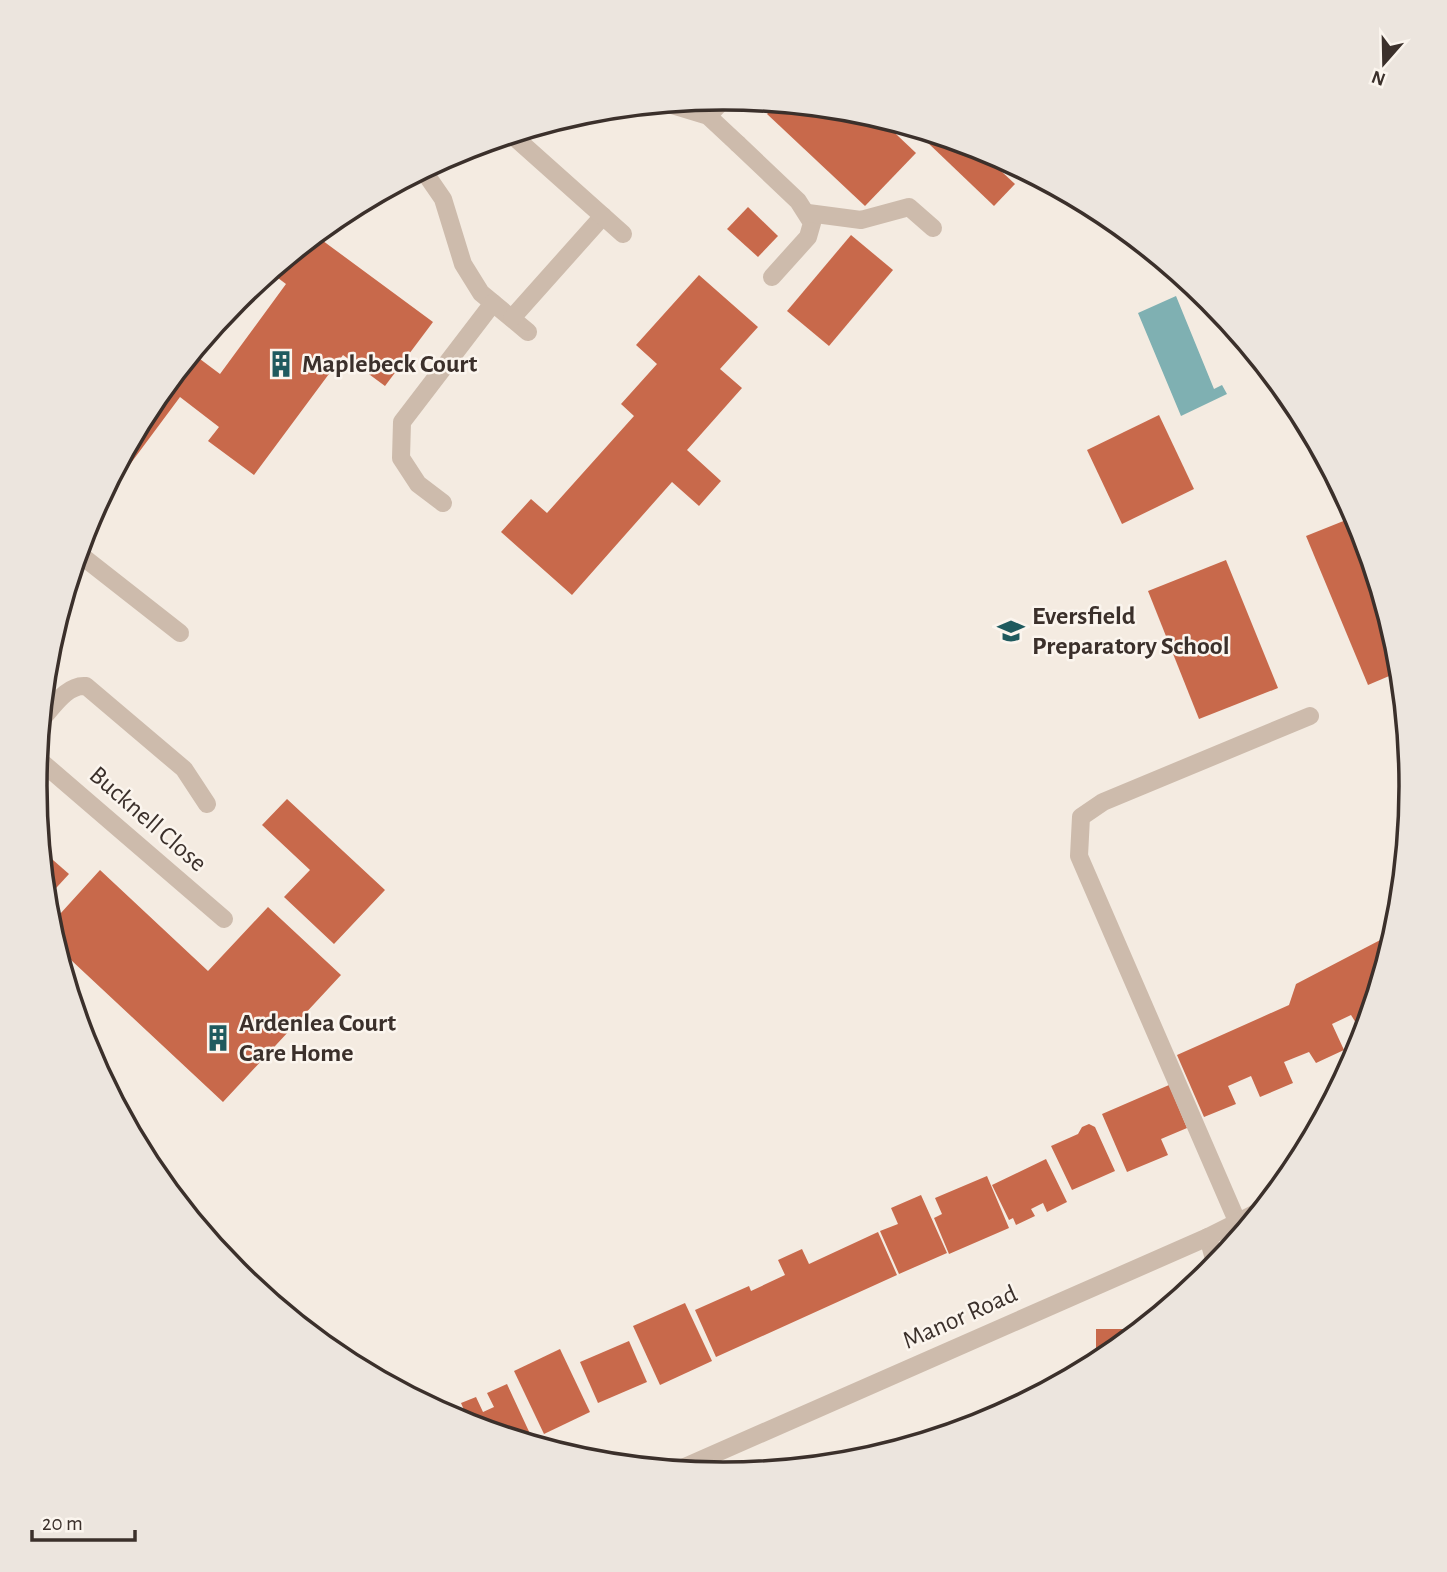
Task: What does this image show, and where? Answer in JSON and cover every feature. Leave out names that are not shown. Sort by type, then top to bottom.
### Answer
[{"type":"street","points":[[708,116],[713,110]]},
{"type":"street","points":[[691,111],[708,116],[808,213],[812,232],[772,277]]},
{"type":"street","points":[[520,142],[623,234]]},
{"type":"street","points":[[428,177],[443,199],[463,264],[481,293],[528,332]]},
{"type":"street","points":[[808,213],[861,220],[909,207],[933,228]]},
{"type":"street","points":[[512,318],[603,216]]},
{"type":"street","points":[[443,503],[418,484],[401,458],[402,422],[493,303]]},
{"type":"street","points":[[87,560],[180,633]]},
{"type":"street","points":[[52,708],[68,691],[78,685],[86,686],[184,769],[207,804]]},
{"type":"street","points":[[1237,1221],[1079,856],[1081,817],[1103,802],[1310,716]]},
{"type":"street","name":"Bucknell Close","points":[[48,767],[224,919]]},
{"type":"street","name":"Manor Road","points":[[698,1461],[1208,1237],[1243,1218]]},
{"type":"street","points":[[1208,1237],[1212,1253]]},
{"type":"water","points":[[1176,296],[1214,389],[1222,385],[1227,394],[1181,416],[1138,313]]},
{"type":"building","points":[[770,111],[812,116],[894,132],[916,153],[865,206],[767,114]]},
{"type":"building","points":[[927,142],[998,168],[1015,184],[994,206]]},
{"type":"building","points":[[748,207],[778,236],[758,257],[727,229]]},
{"type":"building","points":[[851,235],[893,270],[829,346],[787,311]]},
{"type":"building","name":"Maplebeck Court","points":[[323,241],[433,322],[385,386],[343,355],[254,475],[208,441],[219,427],[180,397],[127,468],[161,410],[200,359],[220,374],[286,284],[278,278]]},
{"type":"building","points":[[699,275],[758,327],[720,369],[742,388],[687,450],[721,481],[699,506],[672,482],[572,595],[501,532],[531,499],[547,513],[634,416],[621,404],[657,364],[636,345]]},
{"type":"building","points":[[1159,415],[1194,489],[1122,524],[1087,450]]},
{"type":"building","points":[[1345,520],[1377,611],[1390,675],[1368,685],[1306,536]]},
{"type":"building","points":[[1226,560],[1278,688],[1199,719],[1148,591]]},
{"type":"building","points":[[287,799],[385,890],[334,944],[284,897],[310,870],[262,825]]},
{"type":"building","points":[[52,859],[69,874],[55,889]]},
{"type":"building","name":"Ardenlea Court Care Home","points":[[100,870],[208,971],[268,907],[341,975],[223,1102],[69,959],[59,915]]},
{"type":"building","points":[[1382,939],[1356,1023],[1351,1015],[1332,1024],[1344,1050],[1316,1063],[1309,1052],[1284,1062],[1293,1083],[1260,1097],[1251,1076],[1228,1086],[1236,1104],[1204,1117],[1177,1055],[1289,1005],[1296,984]]},
{"type":"building","points":[[1169,1085],[1187,1128],[1161,1139],[1168,1155],[1127,1172],[1102,1114]]},
{"type":"building","points":[[1089,1124],[1095,1127],[1115,1171],[1072,1190],[1051,1146],[1078,1134],[1082,1127]]},
{"type":"building","points":[[1046,1159],[1067,1202],[1047,1212],[1043,1203],[1031,1209],[1035,1216],[1016,1225],[1013,1218],[1009,1220],[992,1185]]},
{"type":"building","points":[[987,1176],[1009,1228],[949,1254],[934,1218],[942,1214],[935,1198]]},
{"type":"building","points":[[921,1195],[947,1253],[899,1274],[880,1231],[898,1224],[891,1208]]},
{"type":"building","points":[[878,1232],[897,1275],[716,1357],[695,1310],[749,1286],[751,1291],[785,1275],[778,1260],[802,1249],[809,1264]]},
{"type":"building","points":[[685,1303],[712,1361],[660,1385],[633,1326]]},
{"type":"building","points":[[1096,1329],[1126,1329],[1099,1348],[1096,1350]]},
{"type":"building","points":[[629,1341],[647,1382],[598,1403],[580,1362]]},
{"type":"building","points":[[560,1349],[590,1412],[544,1434],[514,1371]]},
{"type":"building","points":[[507,1384],[530,1433],[464,1411],[461,1403],[476,1397],[483,1412],[494,1407],[487,1393]]},
{"type":"place","name":"Maplebeck Court","points":[[281,364]]},
{"type":"place","name":"Eversfield Preparatory School","points":[[1011,631]]},
{"type":"place","name":"Ardenlea Court Care Home","points":[[218,1038]]}]
